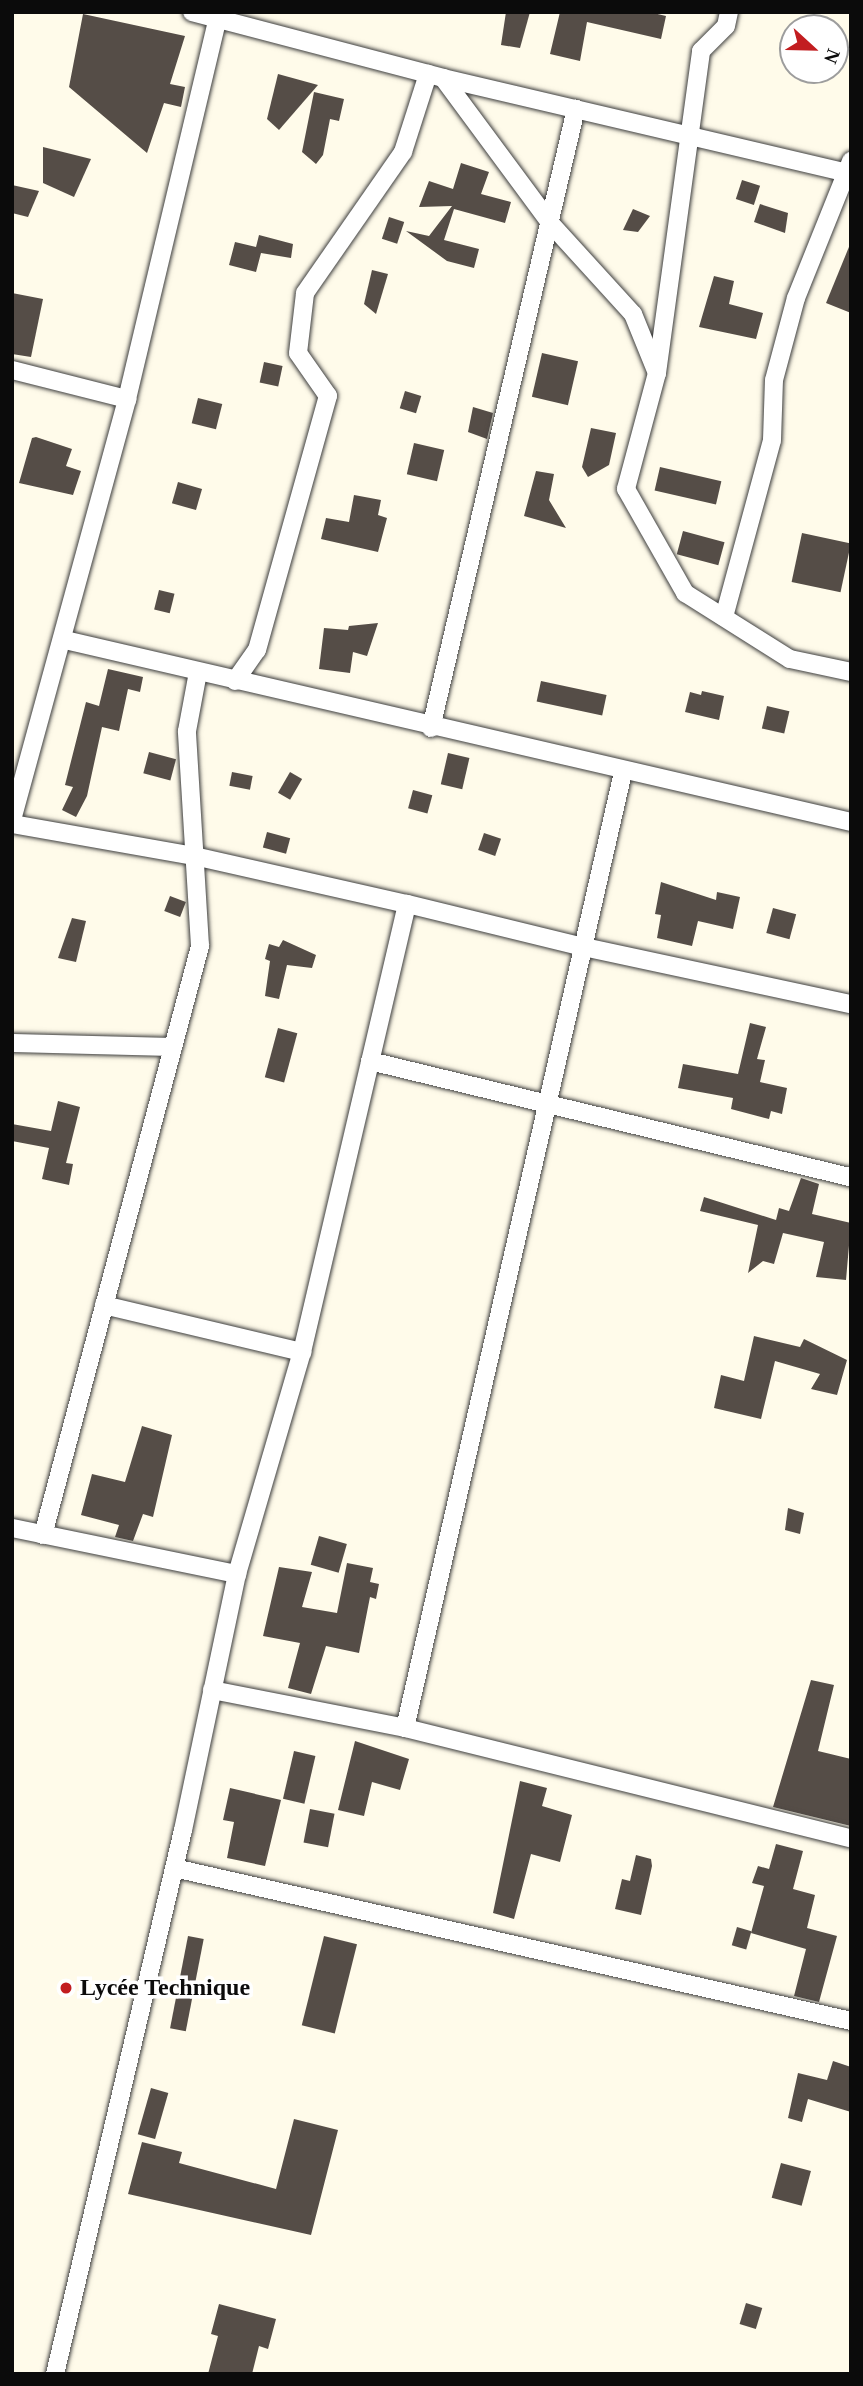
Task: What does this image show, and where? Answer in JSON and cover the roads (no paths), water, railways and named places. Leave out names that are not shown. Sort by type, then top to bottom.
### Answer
[{"type":"street","points":[[192,12],[218,15],[435,76],[576,110],[849,170],[796,298],[774,380],[772,440],[724,617]]},
{"type":"street","points":[[729,12],[726,26],[701,51],[692,137],[657,373],[626,489],[685,593],[790,659],[851,672]]},
{"type":"street","points":[[218,15],[127,399],[65,640],[12,822],[194,856],[584,947],[851,1004]]},
{"type":"street","points":[[435,76],[551,224],[633,314],[657,373]]},
{"type":"street","points":[[235,681],[257,650],[328,396],[298,353],[305,293],[404,152],[435,76]]},
{"type":"street","points":[[431,728],[576,110]]},
{"type":"street","points":[[12,370],[127,399]]},
{"type":"street","points":[[65,640],[431,728],[851,822]]},
{"type":"street","points":[[43,1535],[200,946],[187,731],[198,672]]},
{"type":"street","points":[[405,1728],[624,772]]},
{"type":"street","points":[[55,2374],[174,1868],[237,1574],[302,1352],[407,904]]},
{"type":"street","points":[[12,1043],[173,1046]]},
{"type":"street","points":[[370,1061],[851,1177]]},
{"type":"street","points":[[104,1305],[302,1352]]},
{"type":"street","points":[[12,1528],[237,1574]]},
{"type":"street","points":[[212,1690],[405,1728],[851,1838]]},
{"type":"street","points":[[174,1868],[851,2021]]},
{"type":"place","name":"Lycée Technique","points":[[66,1988]]}]
